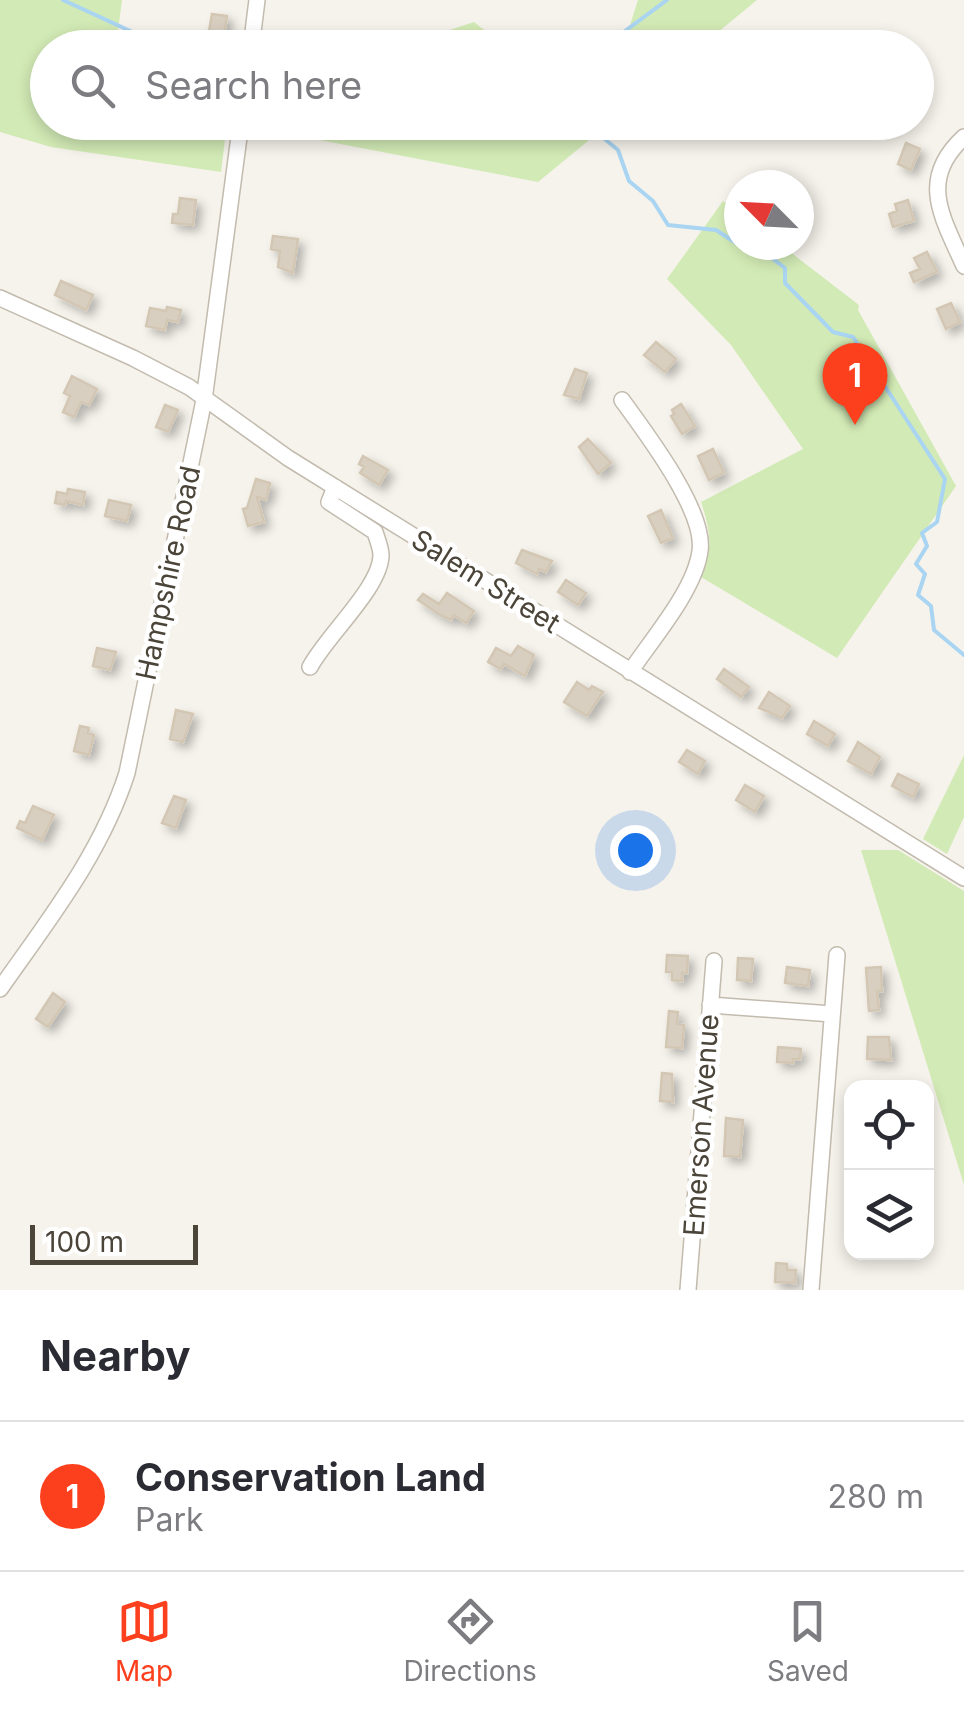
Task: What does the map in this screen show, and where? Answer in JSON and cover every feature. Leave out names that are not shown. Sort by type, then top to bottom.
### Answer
[{"type":"street","points":[[253,30],[257,0]]},
{"type":"street","points":[[964,137],[945,159],[937,189],[940,212],[964,266]]},
{"type":"street","name":"Hampshire Road","points":[[0,988],[84,868],[118,800],[126,773],[204,400],[239,140]]},
{"type":"street","name":"Salem Street","points":[[0,298],[188,387],[377,513],[964,878]]},
{"type":"street","points":[[622,400],[666,462],[701,539],[691,578],[630,672]]},
{"type":"street","points":[[310,667],[377,576],[381,553],[375,532],[329,502],[335,486]]},
{"type":"street","points":[[362,524],[377,513]]},
{"type":"street","points":[[811,1290],[837,955]]},
{"type":"street","name":"Emerson Avenue","points":[[688,1290],[714,961]]},
{"type":"street","points":[[710,1005],[832,1014]]},
{"type":"green space","points":[[0,0],[122,0],[118,30],[30,30],[30,140],[225,140],[221,172],[51,147],[0,132]]},
{"type":"green space","points":[[638,0],[757,0],[721,30],[628,30]]},
{"type":"green space","points":[[474,22],[484,30],[450,30]]},
{"type":"green space","points":[[319,140],[589,140],[538,182]]},
{"type":"green space","points":[[723,201],[724,260],[800,260],[859,305],[858,310],[956,486],[837,658],[701,577],[709,540],[701,502],[803,449],[731,345],[667,279]]},
{"type":"green space","points":[[964,755],[964,817],[947,854],[923,839]]},
{"type":"green space","points":[[861,850],[898,850],[964,891],[964,1185]]},
{"type":"building","points":[[212,14],[227,16],[225,30],[209,30]]},
{"type":"building","points":[[906,143],[920,149],[911,170],[898,164]]},
{"type":"building","points":[[180,198],[196,200],[193,225],[172,223]]},
{"type":"building","points":[[908,200],[914,221],[893,227],[889,214],[897,211],[895,204]]},
{"type":"building","points":[[273,236],[298,239],[293,273],[278,267],[280,251],[271,249]]},
{"type":"building","points":[[927,252],[937,272],[914,282],[910,273],[920,269],[914,258]]},
{"type":"building","points":[[61,281],[93,295],[86,310],[55,295]]},
{"type":"building","points":[[951,303],[960,322],[946,329],[937,309]]},
{"type":"building","points":[[167,307],[181,310],[178,322],[167,320],[165,330],[146,326],[150,308],[166,311]]},
{"type":"building","points":[[656,342],[676,359],[665,372],[644,355]]},
{"type":"building","points":[[575,369],[587,373],[579,399],[564,395]]},
{"type":"building","points":[[72,376],[97,389],[89,405],[81,402],[74,417],[63,412],[70,396],[64,393]]},
{"type":"building","points":[[681,404],[695,426],[682,434],[671,416],[672,410]]},
{"type":"building","points":[[165,405],[178,410],[168,432],[156,427]]},
{"type":"building","points":[[588,439],[611,463],[598,474],[579,447]]},
{"type":"building","points":[[713,449],[724,473],[709,480],[698,456]]},
{"type":"building","points":[[363,456],[388,470],[379,485],[360,473]]},
{"type":"building","points":[[256,479],[270,483],[266,500],[257,497],[264,522],[248,526],[243,509],[247,508]]},
{"type":"building","points":[[68,489],[85,492],[83,505],[55,503],[57,492],[67,494]]},
{"type":"building","points":[[109,500],[131,505],[127,521],[105,516]]},
{"type":"building","points":[[661,510],[673,538],[661,543],[648,516]]},
{"type":"building","points":[[522,550],[552,561],[546,572],[539,569],[537,574],[516,563]]},
{"type":"building","points":[[566,580],[586,593],[578,605],[558,592]]},
{"type":"building","points":[[447,593],[474,611],[466,623],[454,615],[451,620],[440,615],[418,600],[423,594],[439,604]]},
{"type":"building","points":[[518,646],[534,655],[525,676],[504,664],[501,669],[488,662],[496,648],[511,656]]},
{"type":"building","points":[[97,648],[116,652],[110,670],[93,666]]},
{"type":"building","points":[[724,669],[749,687],[741,697],[717,679]]},
{"type":"building","points":[[577,682],[589,690],[592,686],[603,692],[587,716],[564,702]]},
{"type":"building","points":[[769,692],[790,706],[782,718],[759,708]]},
{"type":"building","points":[[176,710],[193,714],[183,742],[170,739]]},
{"type":"building","points":[[814,721],[835,734],[828,746],[807,734]]},
{"type":"building","points":[[80,726],[89,728],[88,733],[94,735],[89,755],[74,751]]},
{"type":"building","points":[[858,742],[880,757],[871,774],[848,761]]},
{"type":"building","points":[[687,750],[705,761],[698,774],[679,762]]},
{"type":"building","points":[[898,774],[919,784],[913,797],[892,786]]},
{"type":"building","points":[[745,785],[764,796],[755,812],[736,800]]},
{"type":"building","points":[[174,796],[186,800],[176,828],[162,823]]},
{"type":"building","points":[[33,806],[54,815],[42,840],[17,828],[20,821],[25,823]]},
{"type":"building","points":[[667,955],[688,956],[682,981],[672,980],[672,972],[666,972]]},
{"type":"building","points":[[738,958],[753,959],[751,981],[737,980]]},
{"type":"building","points":[[787,967],[810,970],[808,986],[785,983]]},
{"type":"building","points":[[881,967],[879,1010],[869,1011],[866,968]]},
{"type":"building","points":[[53,993],[65,1002],[48,1027],[36,1019]]},
{"type":"building","points":[[669,1011],[678,1012],[677,1024],[684,1025],[682,1048],[666,1047]]},
{"type":"building","points":[[868,1037],[889,1037],[891,1060],[867,1059]]},
{"type":"building","points":[[778,1047],[801,1049],[800,1059],[793,1059],[793,1063],[777,1062]]},
{"type":"building","points":[[662,1073],[672,1074],[673,1102],[660,1101]]},
{"type":"building","points":[[726,1118],[743,1120],[740,1157],[724,1156]]},
{"type":"building","points":[[776,1263],[796,1270],[795,1283],[775,1282]]},
{"type":"waterway","points":[[63,0],[128,30]]},
{"type":"waterway","points":[[626,30],[667,0]]},
{"type":"waterway","points":[[606,140],[618,150],[629,181],[653,201],[668,225],[716,230],[724,235]]},
{"type":"waterway","points":[[774,260],[785,268],[785,283],[833,332],[853,337],[945,479],[937,522],[922,533],[927,546],[916,564],[925,574],[918,595],[931,606],[934,630],[964,655]]},
{"type":"place","name":"Conservation Land","points":[[855,425]]}]
